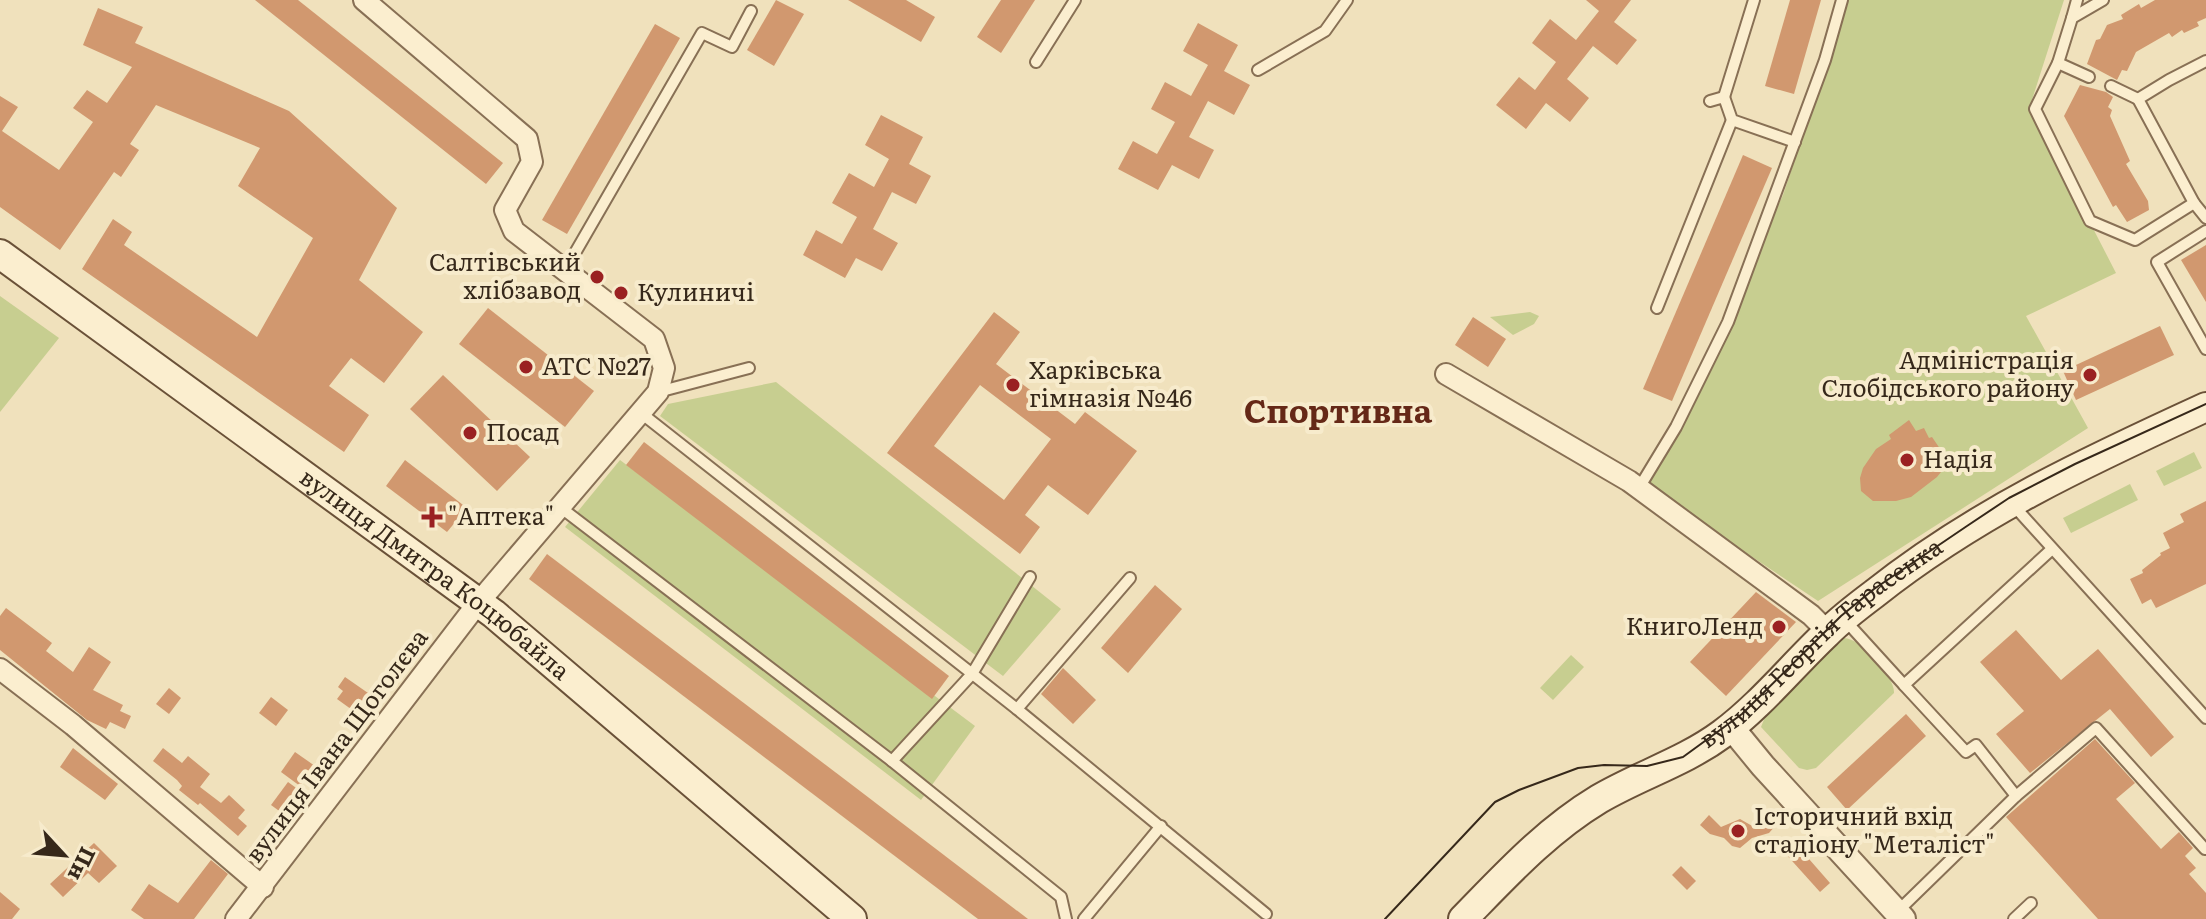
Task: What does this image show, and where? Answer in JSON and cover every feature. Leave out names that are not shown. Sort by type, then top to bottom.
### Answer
[{"type":"main road","name":"вулиця Дмитра Коцюбайла","points":[[0,254],[478,603],[849,918]]},
{"type":"main road","name":"вулиця Георгія Тарасенка","points":[[1463,919],[1535,846],[1574,815],[1635,780],[1691,756],[1731,727],[1836,625],[1876,592],[2010,501],[2206,407]]},
{"type":"street","points":[[364,0],[527,139],[532,162],[505,210],[514,231],[654,339],[664,368],[658,392]]},
{"type":"street","points":[[1446,374],[1639,488],[1811,615],[1836,625]]},
{"type":"street","name":"вулиця Івана Щоголєва","points":[[236,919],[478,603],[658,392]]},
{"type":"street","points":[[0,669],[73,725],[263,887]]},
{"type":"street","points":[[1731,727],[1900,915]]},
{"type":"lane","points":[[1036,62],[1075,0]]},
{"type":"lane","points":[[1258,70],[1325,31],[1347,0]]},
{"type":"lane","points":[[1657,308],[1732,120],[1724,97],[1754,0]]},
{"type":"lane","points":[[1639,488],[1676,427],[1728,322],[1825,60],[1842,0]]},
{"type":"lane","points":[[2077,0],[2058,63],[2035,109],[2090,221],[2135,240],[2194,203]]},
{"type":"lane","points":[[2072,18],[2103,0]]},
{"type":"lane","points":[[564,272],[702,33],[732,47],[751,11]]},
{"type":"lane","points":[[2138,99],[2206,61]]},
{"type":"lane","points":[[2058,63],[2089,77]]},
{"type":"lane","points":[[2111,86],[2138,99],[2194,203],[2206,218]]},
{"type":"lane","points":[[1710,101],[1724,97]]},
{"type":"lane","points":[[1732,120],[1795,142]]},
{"type":"lane","points":[[2206,231],[2157,262],[2206,349]]},
{"type":"lane","points":[[658,392],[749,368]]},
{"type":"lane","points":[[641,413],[1017,709],[1266,914]]},
{"type":"lane","points":[[2010,501],[2206,718]]},
{"type":"lane","points":[[560,507],[892,761],[1061,897],[1066,919]]},
{"type":"lane","points":[[1904,685],[2052,549]]},
{"type":"lane","points":[[892,761],[972,674],[1030,577]]},
{"type":"lane","points":[[1017,709],[1130,578]]},
{"type":"lane","points":[[1836,625],[1904,685],[1966,752],[1976,745],[2016,796]]},
{"type":"lane","points":[[1900,915],[2016,796],[2096,728],[2205,849]]},
{"type":"lane","points":[[1084,919],[1161,826]]},
{"type":"lane","points":[[2014,919],[2031,903]]},
{"type":"green space","points":[[1848,0],[2064,0],[2030,106],[2116,273],[2026,316],[2088,428],[1818,601],[1646,486],[1783,195]]},
{"type":"green space","points":[[0,296],[59,338],[0,412]]},
{"type":"green space","points":[[1530,312],[1539,316],[1534,324],[1513,335],[1490,317]]},
{"type":"green space","points":[[776,382],[1061,609],[1003,676],[660,416],[668,404]]},
{"type":"green space","points":[[2194,452],[2202,468],[2164,486],[2156,471]]},
{"type":"green space","points":[[620,460],[975,726],[921,800],[565,527]]},
{"type":"green space","points":[[2130,484],[2138,500],[2071,533],[2063,518]]},
{"type":"green space","points":[[1844,638],[1868,651],[1889,678],[1894,693],[1816,768],[1799,768],[1761,727],[1767,712],[1835,643]]},
{"type":"green space","points":[[1571,655],[1584,667],[1553,700],[1540,688]]},
{"type":"building","points":[[255,0],[298,0],[503,163],[486,184]]},
{"type":"building","points":[[776,0],[804,14],[774,66],[747,50]]},
{"type":"building","points":[[848,0],[906,0],[935,17],[921,42]]},
{"type":"building","points":[[1001,0],[1035,0],[1001,53],[977,37]]},
{"type":"building","points":[[1586,0],[1631,0],[1614,22],[1637,40],[1617,65],[1593,46],[1567,79],[1589,98],[1570,122],[1546,103],[1526,129],[1496,105],[1519,77],[1535,90],[1556,62],[1532,43],[1550,19],[1576,40],[1599,11]]},
{"type":"building","points":[[1790,0],[1821,0],[1794,94],[1765,86]]},
{"type":"building","points":[[2155,0],[2206,0],[2206,18],[2197,22],[2199,26],[2184,33],[2182,30],[2172,37],[2169,33],[2136,52],[2127,71],[2122,70],[2117,80],[2087,64],[2096,40],[2100,39],[2107,25],[2123,19],[2121,15],[2139,4],[2141,8]]},
{"type":"building","points":[[98,8],[143,27],[135,43],[289,111],[397,208],[359,280],[423,332],[384,383],[351,358],[329,386],[369,415],[344,452],[82,269],[113,219],[132,232],[124,245],[257,337],[313,238],[238,186],[260,148],[156,105],[130,144],[139,150],[121,177],[114,172],[60,250],[0,207],[0,96],[18,107],[2,131],[59,170],[93,122],[73,108],[87,90],[107,103],[132,67],[83,45]]},
{"type":"building","points":[[1198,23],[1238,45],[1224,71],[1250,85],[1234,115],[1208,101],[1189,137],[1214,150],[1199,179],[1172,165],[1158,190],[1118,169],[1133,141],[1157,154],[1175,122],[1151,109],[1165,82],[1191,96],[1208,65],[1183,51]]},
{"type":"building","points":[[655,24],[680,38],[567,234],[542,220]]},
{"type":"building","points":[[2080,85],[2113,97],[2108,107],[2112,110],[2110,116],[2130,161],[2126,164],[2148,201],[2149,210],[2127,222],[2116,205],[2113,207],[2064,116]]},
{"type":"building","points":[[881,115],[923,137],[909,164],[931,176],[916,204],[892,192],[873,229],[898,243],[882,271],[856,258],[845,278],[803,255],[816,230],[842,244],[857,217],[832,203],[849,173],[874,187],[889,159],[865,145]]},
{"type":"building","points":[[1743,155],[1772,168],[1672,401],[1643,389]]},
{"type":"building","points":[[2206,245],[2206,302],[2181,260]]},
{"type":"building","name":"АТС №27","points":[[488,308],[594,391],[565,427],[459,344]]},
{"type":"building","points":[[994,312],[1020,332],[996,364],[1075,424],[1085,412],[1137,451],[1088,515],[1048,485],[1025,515],[1040,527],[1020,554],[887,453]],"holes":[[[980,385],[1051,439],[1004,500],[934,446]]]},
{"type":"building","points":[[1473,317],[1506,339],[1488,367],[1455,345]]},
{"type":"building","points":[[2160,326],[2174,355],[2076,400],[2063,371]]},
{"type":"building","name":"Посад","points":[[443,375],[530,457],[497,491],[410,409]]},
{"type":"building","name":"Надія","points":[[1909,420],[1916,431],[1924,428],[1949,462],[1937,477],[1911,497],[1896,501],[1873,501],[1861,491],[1863,468],[1876,449],[1891,439],[1889,435]]},
{"type":"building","points":[[644,442],[949,676],[932,699],[626,465]]},
{"type":"building","points":[[405,460],[467,508],[447,532],[386,486]]},
{"type":"building","points":[[2206,501],[2206,584],[2156,608],[2151,599],[2142,604],[2130,579],[2143,573],[2142,570],[2160,553],[2170,548],[2163,533],[2184,522],[2180,514]]},
{"type":"building","points":[[547,554],[1028,919],[978,919],[529,579]]},
{"type":"building","points":[[1155,585],[1182,609],[1128,673],[1101,648]]},
{"type":"building","points":[[1756,592],[1796,622],[1726,696],[1690,662]]},
{"type":"building","points":[[6,608],[52,643],[46,651],[73,672],[89,647],[111,662],[93,690],[123,705],[120,711],[131,716],[125,729],[110,722],[106,729],[87,720],[0,650],[0,616]]},
{"type":"building","points":[[2016,630],[2061,680],[2098,649],[2174,737],[2151,757],[2110,709],[2030,773],[1996,734],[2024,711],[1980,662]]},
{"type":"building","points":[[1063,668],[1096,700],[1073,724],[1041,694]]},
{"type":"building","points":[[345,677],[368,693],[355,712],[337,699],[343,691],[338,687]]},
{"type":"building","points":[[169,688],[181,698],[169,714],[156,704]]},
{"type":"building","points":[[271,697],[288,710],[276,726],[259,713]]},
{"type":"building","points":[[1906,714],[1926,736],[1847,810],[1827,787]]},
{"type":"building","points":[[2095,739],[2135,783],[2116,799],[2161,849],[2179,832],[2193,848],[2185,856],[2196,868],[2189,874],[2206,893],[2206,919],[2098,919],[2006,817]]},
{"type":"building","points":[[73,748],[118,784],[105,800],[60,767]]},
{"type":"building","points":[[163,748],[182,763],[188,756],[210,774],[200,787],[221,803],[229,795],[245,810],[238,818],[247,826],[238,836],[200,803],[198,805],[179,790],[182,786],[177,780],[153,761]]},
{"type":"building","points":[[295,752],[315,766],[300,786],[281,772]]},
{"type":"building","points":[[288,782],[299,790],[282,813],[271,805]]},
{"type":"building","name":"Історичний вхід стадіону \"Металіст\"","points":[[1766,814],[1777,824],[1769,833],[1752,838],[1740,848],[1710,834],[1700,825],[1709,815],[1721,827],[1740,819],[1754,827]]},
{"type":"building","points":[[94,843],[117,866],[99,883],[88,873],[63,897],[50,884]]},
{"type":"building","points":[[1795,843],[1830,883],[1820,892],[1784,852]]},
{"type":"building","points":[[211,860],[228,874],[194,919],[144,919],[131,910],[149,884],[178,903]]},
{"type":"building","points":[[1681,866],[1696,881],[1687,890],[1672,875]]},
{"type":"building","points":[[0,892],[20,909],[12,919],[0,919]]},
{"type":"tram line","points":[[1385,919],[1495,802],[1578,768],[1647,766],[1683,757],[1742,714],[1841,616],[1874,589],[1967,526],[2009,498],[2075,464],[2206,404]]},
{"type":"place","name":"Салтівський хлібзавод","points":[[597,277]]},
{"type":"place","name":"Кулиничі","points":[[621,293]]},
{"type":"place","name":"АТС №27","points":[[526,367]]},
{"type":"place","name":"Адміністрація Слобідського району","points":[[2090,375]]},
{"type":"place","name":"Харківська гімназія №46","points":[[1013,385]]},
{"type":"place","name":"Посад","points":[[470,433]]},
{"type":"place","name":"Надія","points":[[1907,460]]},
{"type":"place","name":"\"Аптека\"","points":[[432,517]]},
{"type":"place","name":"КнигоЛенд","points":[[1779,627]]},
{"type":"place","name":"Історичний вхід стадіону \"Металіст\"","points":[[1738,831]]},
{"type":"district","name":"Спортивна","points":[[1338,412]]}]
